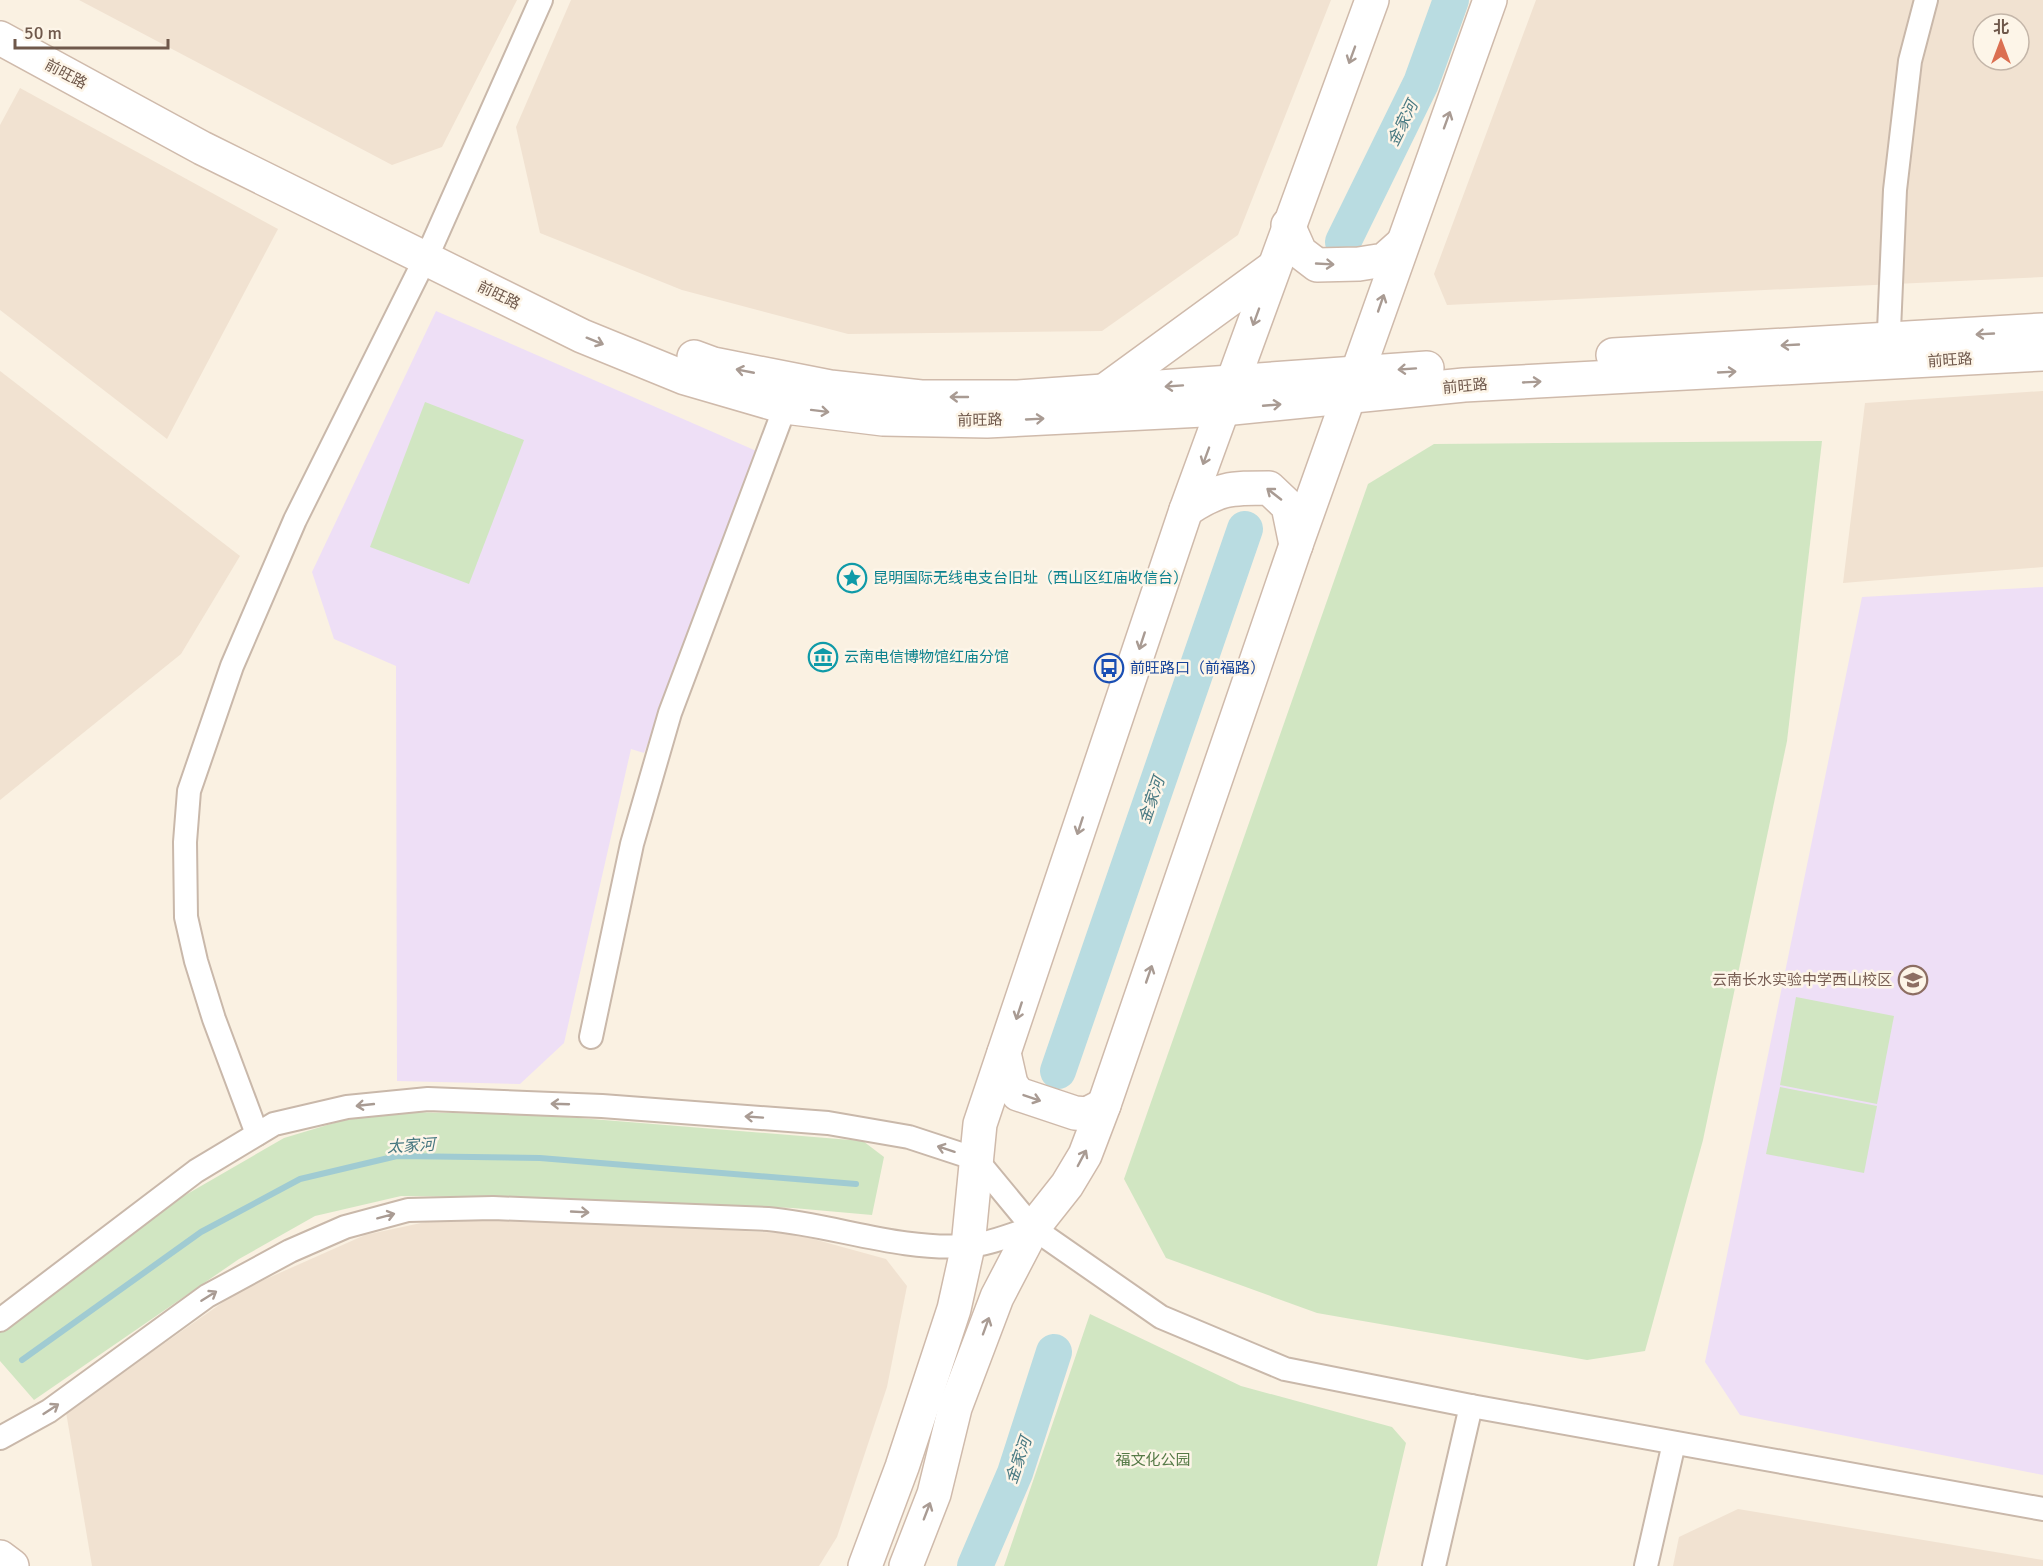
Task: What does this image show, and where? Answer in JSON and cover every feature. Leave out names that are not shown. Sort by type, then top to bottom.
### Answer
[{"type":"street","points":[[257,1134],[214,1019],[196,961],[186,916],[185,842],[189,791],[232,666],[295,520],[429,251],[541,0]]},
{"type":"street","points":[[865,1566],[902,1467],[950,1320],[968,1246],[980,1124],[1186,510],[1288,225],[1372,0]]},
{"type":"street","points":[[906,1566],[934,1494],[954,1408],[997,1298],[1033,1228],[1067,1185],[1085,1155],[1104,1106],[1296,545],[1490,0]]},
{"type":"street","points":[[1888,352],[1899,155],[1910,61],[1926,0]]},
{"type":"street","name":"前旺路","points":[[0,20],[582,336],[685,378],[785,407],[883,420],[987,421],[1228,396],[1352,386],[1464,385],[1888,352],[2043,330]]},
{"type":"street","name":"前旺路","points":[[0,38],[202,148],[429,251],[713,364],[830,387],[921,397],[1018,397],[1104,391],[1228,396]]},
{"type":"street","points":[[1288,225],[1300,252],[1317,265],[1359,264],[1384,260],[1402,244]]},
{"type":"street","points":[[1104,391],[1274,267]]},
{"type":"street","name":"前旺路","points":[[1888,352],[2043,354]]},
{"type":"street","points":[[591,1037],[632,844],[670,713],[785,407]]},
{"type":"street","points":[[1186,510],[1210,494],[1236,488],[1269,488],[1288,506],[1296,545]]},
{"type":"street","points":[[1004,1053],[1009,1078],[1018,1094],[1075,1113],[1087,1114],[1104,1106]]},
{"type":"street","points":[[0,1320],[196,1171],[274,1124],[347,1107],[428,1099],[602,1106],[828,1123],[909,1137],[976,1159],[1033,1228],[1161,1317],[1285,1369],[1470,1406],[2043,1509]]},
{"type":"street","points":[[0,1438],[49,1411],[207,1296],[290,1251],[345,1227],[408,1210],[493,1208],[768,1219],[807,1222],[913,1244],[968,1246],[1033,1228]]},
{"type":"street","points":[[1434,1566],[1470,1406]]},
{"type":"street","points":[[1646,1566],[1674,1443]]},
{"type":"street","points":[[0,1557],[12,1566]]},
{"type":"shaded area","points":[[79,0],[517,0],[442,147],[392,165]]},
{"type":"shaded area","points":[[571,0],[1331,0],[1238,235],[1102,331],[848,334],[682,290],[540,233],[516,127]]},
{"type":"shaded area","points":[[1536,0],[2043,0],[2043,277],[1447,305],[1434,274]]},
{"type":"shaded area","points":[[20,88],[278,229],[167,439],[0,310],[0,125]]},
{"type":"shaded area","points":[[436,311],[761,453],[644,753],[631,749],[564,1043],[520,1084],[397,1081],[396,666],[334,639],[312,572]]},
{"type":"shaded area","points":[[0,371],[240,556],[181,654],[0,800]]},
{"type":"shaded area","points":[[2043,391],[2043,567],[1843,583],[1865,403]]},
{"type":"shaded area","name":"云南长水实验中学西山校区","points":[[2043,587],[2043,1475],[1740,1415],[1705,1362],[1862,597]]},
{"type":"shaded area","points":[[449,1217],[552,1220],[795,1234],[886,1259],[907,1286],[887,1387],[837,1537],[819,1566],[92,1566],[66,1412],[239,1291],[365,1235]]},
{"type":"shaded area","points":[[1738,1509],[2043,1560],[2043,1566],[1673,1566],[1679,1537]]},
{"type":"green space","points":[[425,402],[524,440],[469,584],[370,547]]},
{"type":"green space","points":[[1822,441],[1787,741],[1703,1140],[1645,1351],[1587,1360],[1317,1313],[1166,1258],[1124,1179],[1368,484],[1434,444]]},
{"type":"green space","points":[[1796,997],[1894,1016],[1877,1104],[1780,1085]]},
{"type":"green space","points":[[1780,1087],[1877,1106],[1864,1173],[1766,1154]]},
{"type":"green space","points":[[407,1112],[542,1115],[863,1141],[884,1157],[872,1215],[793,1208],[538,1198],[401,1196],[315,1216],[239,1259],[34,1400],[0,1361],[0,1332],[182,1197],[284,1138],[344,1120]]},
{"type":"green space","name":"福文化公园","points":[[1090,1314],[1241,1386],[1392,1427],[1406,1443],[1377,1566],[1004,1566]]},
{"type":"waterway","name":"金家河","points":[[1343,242],[1421,83],[1451,0]]},
{"type":"waterway","name":"金家河","points":[[1058,1071],[1245,529]]},
{"type":"waterway","name":"太家河","points":[[22,1360],[201,1232],[300,1179],[397,1156],[540,1158],[856,1184]]},
{"type":"waterway","name":"金家河","points":[[975,1566],[1015,1473],[1054,1352]]},
{"type":"place","name":"昆明国际无线电支台旧址（西山区红庙收信台）","points":[[852,578]]},
{"type":"place","name":"云南电信博物馆红庙分馆","points":[[823,657]]},
{"type":"place","name":"前旺路口（前福路）","points":[[1109,668]]},
{"type":"place","name":"云南长水实验中学西山校区","points":[[1913,980]]}]
